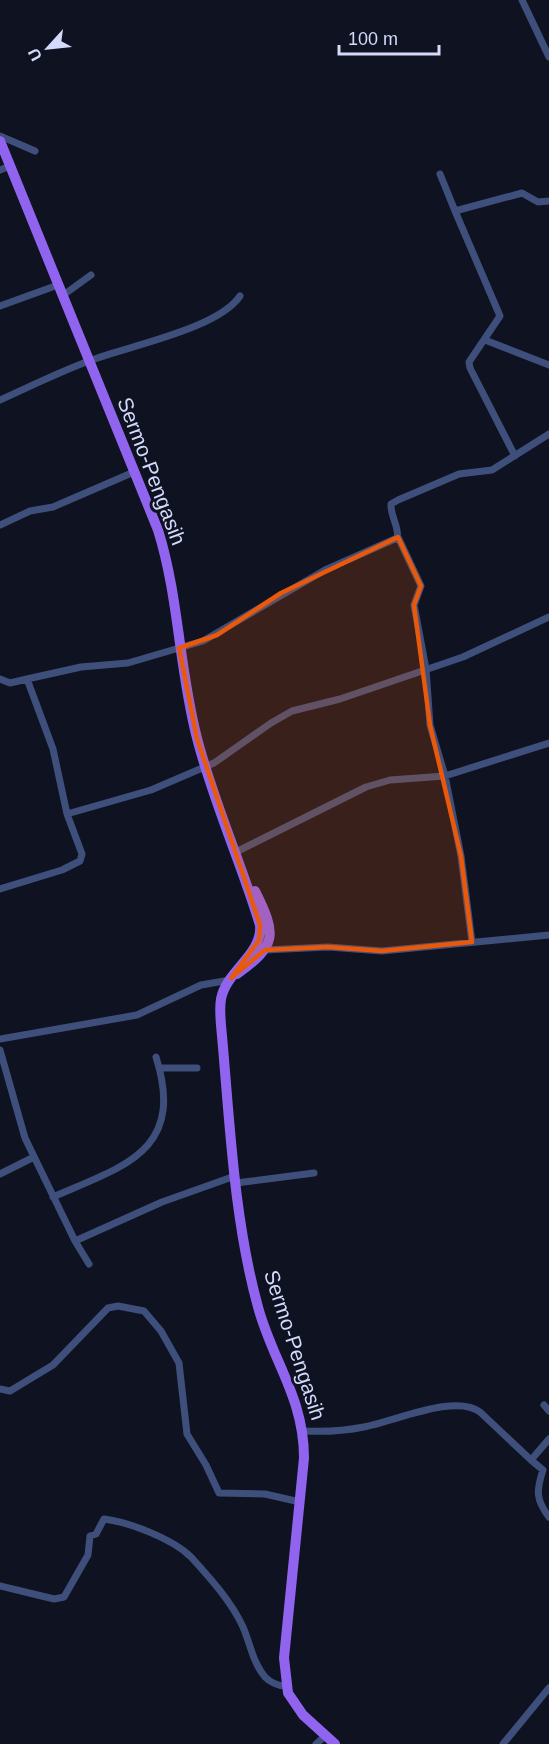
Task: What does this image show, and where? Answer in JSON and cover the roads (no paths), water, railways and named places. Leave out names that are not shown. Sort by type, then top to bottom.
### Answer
[{"type":"main road","name":"Sermo-Pengasih","points":[[0,141],[5,168],[60,290],[165,554],[190,711],[204,765],[237,856],[261,933],[255,947],[231,979],[221,1000],[236,1179],[258,1306],[304,1431],[300,1502],[284,1658],[285,1686]]},
{"type":"main road","name":"Sermo-Pengasih","points":[[237,856],[267,918],[270,935],[265,950]]},
{"type":"main road","points":[[231,979],[265,950]]},
{"type":"main road","points":[[285,1686],[303,1715],[335,1744]]},
{"type":"street","points":[[522,0],[549,57]]},
{"type":"street","points":[[0,136],[35,151]]},
{"type":"street","points":[[440,174],[499,309],[500,316],[469,362],[515,456]]},
{"type":"street","points":[[455,211],[522,193],[538,202],[549,201]]},
{"type":"street","points":[[0,306],[60,290],[91,276]]},
{"type":"street","points":[[0,400],[88,361],[207,321],[234,305],[240,296]]},
{"type":"street","points":[[485,340],[549,365]]},
{"type":"street","points":[[472,942],[460,856],[445,776],[430,725],[426,669],[414,605],[421,586],[398,537],[390,513],[392,504],[452,476],[492,471],[549,434]]},
{"type":"street","points":[[0,525],[30,511],[53,507],[134,472]]},
{"type":"street","points":[[0,679],[10,683],[81,667],[128,663],[217,635],[281,593],[398,537]]},
{"type":"street","points":[[67,814],[151,790],[220,760],[287,714],[340,699],[492,645],[549,618]]},
{"type":"street","points":[[0,889],[80,861],[82,854],[67,814],[54,754],[27,678]]},
{"type":"street","points":[[237,856],[366,787],[390,780],[445,776],[549,743]]},
{"type":"street","points":[[265,950],[328,946],[382,951],[549,934]]},
{"type":"street","points":[[0,1039],[137,1015],[195,988],[231,979]]},
{"type":"street","points":[[0,1050],[25,1138],[75,1241],[89,1264]]},
{"type":"street","points":[[53,1197],[126,1164],[145,1150],[162,1114],[159,1068],[156,1057]]},
{"type":"street","points":[[159,1068],[197,1068]]},
{"type":"street","points":[[0,1174],[34,1157]]},
{"type":"street","points":[[75,1241],[162,1202],[236,1179],[314,1173]]},
{"type":"street","points":[[0,1389],[10,1391],[52,1365],[108,1308],[114,1305],[137,1308],[148,1314],[155,1323],[179,1363],[187,1434],[206,1465],[219,1493],[265,1494],[300,1502]]},
{"type":"street","points":[[304,1431],[335,1432],[464,1404],[473,1406],[543,1470],[537,1490],[538,1503],[549,1517]]},
{"type":"street","points":[[531,1460],[549,1439]]},
{"type":"street","points":[[0,1586],[44,1597],[64,1597],[88,1555],[90,1536],[96,1534],[104,1519],[121,1521],[170,1543],[189,1556],[236,1614],[260,1668],[267,1678],[285,1686]]},
{"type":"street","points":[[503,1744],[549,1688]]},
{"type":"street","points":[[316,1744],[326,1735]]}]
